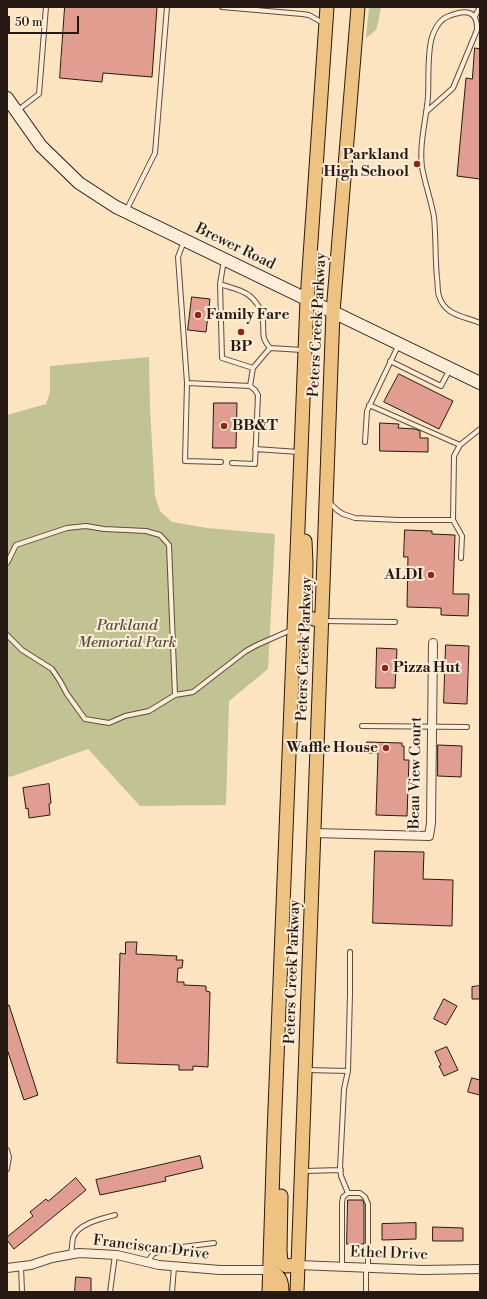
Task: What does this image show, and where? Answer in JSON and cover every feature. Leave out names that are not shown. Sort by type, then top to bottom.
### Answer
[{"type":"main road","name":"Peters Creek Parkway","points":[[270,1292],[274,1134],[300,456],[307,300],[327,7]]},
{"type":"main road","name":"Peters Creek Parkway","points":[[297,1292],[333,312],[358,7]]},
{"type":"main road","points":[[300,456],[306,563],[305,617],[322,621]]},
{"type":"main road","points":[[274,1134],[281,1146],[281,1262],[286,1266],[298,1265]]},
{"type":"main road","points":[[270,1270],[279,1276],[282,1292]]},
{"type":"street","name":"Brewer Road","points":[[7,98],[41,146],[79,183],[116,207],[480,383]]},
{"type":"street","name":"Beau View Court","points":[[314,833],[429,836],[433,643]]},
{"type":"street","name":"Franciscan Drive","points":[[7,1268],[31,1265],[52,1258],[79,1253],[115,1255],[174,1267],[220,1270],[270,1270]]},
{"type":"street","name":"Ethel Drive","points":[[298,1265],[423,1270],[480,1270]]},
{"type":"lane","points":[[16,111],[39,94],[46,7]]},
{"type":"lane","points":[[125,212],[155,154],[167,7]]},
{"type":"lane","points":[[222,7],[310,15],[326,25]]},
{"type":"lane","points":[[475,16],[480,7]]},
{"type":"lane","points":[[426,112],[453,88],[477,30],[475,16],[469,12],[460,12],[446,17],[436,26],[432,37],[422,146],[422,166],[434,217],[435,259],[439,296],[446,308],[457,315],[480,323]]},
{"type":"lane","points":[[184,240],[178,257],[187,383],[185,460],[221,462]]},
{"type":"lane","points":[[224,260],[220,284],[222,358],[253,368]]},
{"type":"lane","points":[[220,284],[248,294],[253,298],[261,311],[264,321],[264,340],[270,348],[305,351]]},
{"type":"lane","points":[[365,442],[367,411],[369,405],[399,344]]},
{"type":"lane","points":[[250,386],[253,368],[270,348]]},
{"type":"lane","points":[[390,361],[441,386],[450,369]]},
{"type":"lane","points":[[187,383],[250,386],[258,395],[255,464],[232,463]]},
{"type":"lane","points":[[369,405],[460,445]]},
{"type":"lane","points":[[461,558],[462,536],[453,520],[454,456],[460,445],[480,429]]},
{"type":"lane","points":[[255,449],[300,456]]},
{"type":"lane","points":[[326,499],[336,510],[354,518],[453,520]]},
{"type":"lane","points":[[7,563],[16,545],[67,528],[86,526],[104,529],[146,531],[160,536],[169,545],[175,695]]},
{"type":"lane","points":[[322,621],[395,622]]},
{"type":"lane","points":[[7,635],[22,650],[52,669],[67,694],[85,719],[110,723],[125,716],[149,711],[175,695],[192,692],[246,651],[294,629]]},
{"type":"lane","points":[[362,726],[466,727]]},
{"type":"lane","points":[[348,1193],[341,1176],[341,1170],[344,1089],[348,1071],[350,952]]},
{"type":"lane","points":[[305,1070],[348,1071]]},
{"type":"lane","points":[[7,1150],[9,1157],[7,1169]]},
{"type":"lane","points":[[301,1172],[341,1170]]},
{"type":"lane","points":[[342,1267],[343,1197],[348,1193],[360,1193],[365,1197],[368,1204],[366,1292]]},
{"type":"lane","points":[[71,1255],[74,1236],[81,1229],[94,1220],[115,1215]]},
{"type":"lane","points":[[147,1262],[153,1254],[166,1249],[214,1243]]},
{"type":"lane","points":[[110,1292],[115,1255]]},
{"type":"lane","points":[[21,1266],[22,1292]]},
{"type":"lane","points":[[172,1292],[174,1267]]},
{"type":"green space","points":[[369,7],[381,7],[376,30],[366,38]]},
{"type":"green space","name":"Parkland Memorial Park","points":[[149,357],[150,408],[155,496],[160,511],[172,522],[207,528],[275,534],[268,669],[229,701],[226,805],[140,806],[88,749],[7,777],[7,415],[46,404],[50,392],[50,366]]},
{"type":"building","points":[[65,7],[157,7],[152,77],[103,73],[102,82],[60,78]]},
{"type":"building","points":[[475,48],[480,49],[480,179],[457,176],[466,78],[472,79]]},
{"type":"building","points":[[192,297],[210,299],[206,332],[188,330]]},
{"type":"building","points":[[399,374],[453,401],[439,429],[384,402]]},
{"type":"building","points":[[214,403],[237,403],[236,448],[213,448]]},
{"type":"building","points":[[380,423],[399,424],[398,428],[415,429],[420,431],[420,438],[428,438],[428,452],[380,451]]},
{"type":"building","name":"ALDI","points":[[405,530],[432,531],[432,534],[455,535],[453,594],[469,594],[468,616],[441,615],[441,608],[407,607],[408,557],[404,557]]},
{"type":"building","points":[[446,645],[469,646],[467,704],[444,703]]},
{"type":"building","points":[[377,648],[397,649],[395,688],[376,688]]},
{"type":"building","points":[[367,742],[402,743],[402,746],[404,746],[404,760],[409,760],[407,816],[376,815],[378,753],[367,753]]},
{"type":"building","points":[[438,745],[462,746],[461,777],[438,776]]},
{"type":"building","points":[[49,784],[51,803],[49,804],[50,815],[29,818],[23,788]]},
{"type":"building","points":[[375,851],[424,852],[423,879],[453,880],[452,926],[373,923]]},
{"type":"building","points":[[126,942],[137,942],[136,954],[177,956],[176,960],[183,960],[182,968],[178,968],[177,982],[184,982],[184,985],[206,986],[206,991],[210,992],[208,1067],[193,1066],[193,1070],[179,1070],[179,1065],[117,1063],[120,953],[125,954]]},
{"type":"building","points":[[480,986],[480,999],[472,999],[472,987]]},
{"type":"building","points":[[444,999],[457,1006],[446,1025],[434,1019]]},
{"type":"building","points":[[7,1005],[9,1005],[38,1095],[24,1100],[7,1049]]},
{"type":"building","points":[[447,1047],[458,1070],[444,1076],[435,1052]]},
{"type":"building","points":[[472,1078],[480,1080],[480,1095],[468,1092]]},
{"type":"building","points":[[200,1156],[203,1168],[165,1177],[166,1181],[100,1195],[96,1180]]},
{"type":"building","points":[[76,1178],[86,1190],[14,1249],[7,1240],[7,1237],[33,1216],[30,1212],[46,1199],[48,1201]]},
{"type":"building","points":[[348,1200],[363,1200],[364,1244],[347,1244]]},
{"type":"building","points":[[416,1223],[416,1239],[382,1240],[382,1224]]},
{"type":"building","points":[[433,1227],[463,1228],[463,1241],[433,1241]]},
{"type":"building","points":[[76,1277],[91,1278],[91,1292],[75,1292]]},
{"type":"place","name":"Parkland High School","points":[[417,164]]},
{"type":"place","name":"Family Fare","points":[[198,315]]},
{"type":"place","name":"BP","points":[[241,332]]},
{"type":"place","name":"BB&T","points":[[224,426]]},
{"type":"place","name":"ALDI","points":[[431,575]]},
{"type":"place","name":"Pizza Hut","points":[[385,668]]},
{"type":"place","name":"Waffle House","points":[[386,748]]}]
